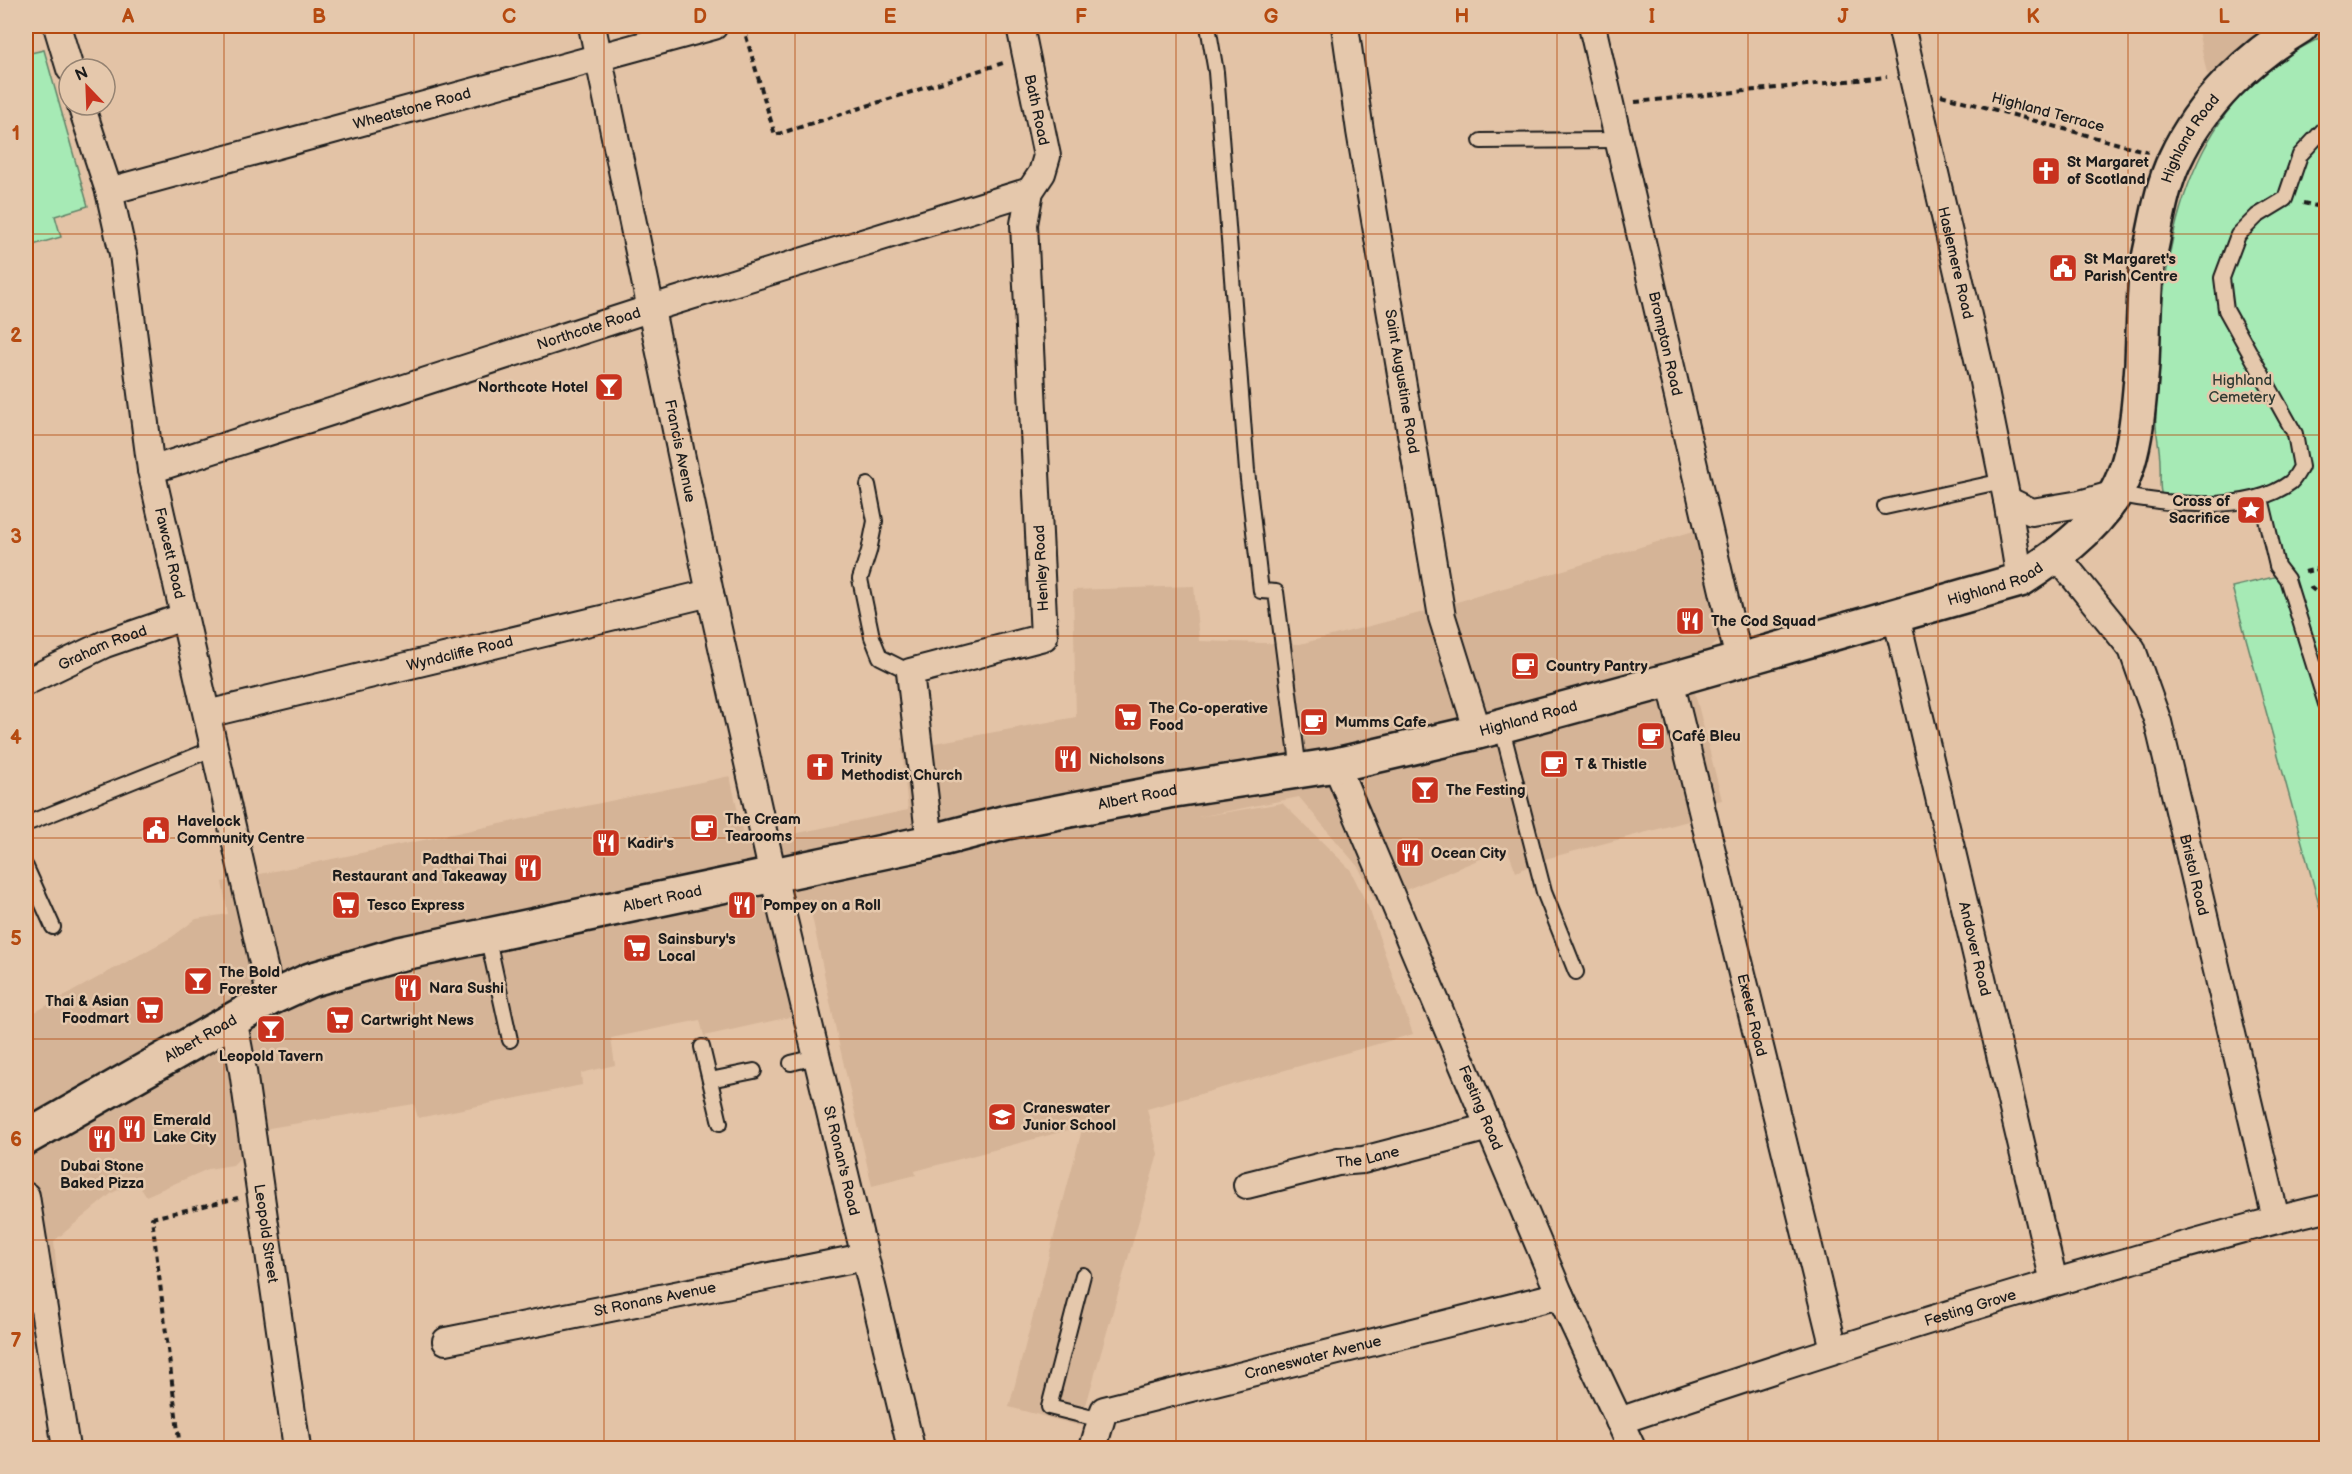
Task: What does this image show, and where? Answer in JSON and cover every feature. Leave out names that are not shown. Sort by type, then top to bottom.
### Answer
[{"type":"main road","name":"Highland Road","points":[[1336,765],[1489,729],[1896,616],[2020,580],[2056,556],[2094,522],[2115,494],[2133,447],[2140,395],[2146,271],[2162,197],[2175,159],[2201,115],[2229,81],[2276,41],[2301,26]]},
{"type":"main road","name":"Albert Road","points":[[26,1138],[271,998],[310,980],[399,954],[930,842],[1018,820],[1224,782],[1336,765]]},
{"type":"street","points":[[57,26],[66,57]]},
{"type":"street","name":"Francis Avenue","points":[[592,26],[710,593],[773,875]]},
{"type":"street","name":"Wheatstone Road","points":[[108,191],[714,26]]},
{"type":"street","name":"Bath Road","points":[[1020,26],[1047,156],[1042,173],[1030,191]]},
{"type":"street","name":"Saint Augustine Road","points":[[1345,26],[1360,131],[1442,617],[1489,729]]},
{"type":"street","name":"Brompton Road","points":[[1592,26],[1739,660]]},
{"type":"street","name":"Haslemere Road","points":[[1901,26],[1945,209],[2005,490],[2020,580]]},
{"type":"street","name":"Fawcett Road","points":[[85,117],[108,191],[123,254],[151,470],[271,998]]},
{"type":"street","name":"Northcote Road","points":[[151,470],[652,308],[1030,191]]},
{"type":"street","name":"Henley Road","points":[[910,672],[1044,637],[1024,224],[1030,191]]},
{"type":"street","points":[[2005,490],[2032,512],[2080,504],[2115,494]]},
{"type":"street","name":"Bristol Road","points":[[2056,556],[2132,649],[2158,722],[2276,1219]]},
{"type":"street","name":"Wyndcliffe Road","points":[[207,714],[710,593]]},
{"type":"street","name":"Andover Road","points":[[1896,616],[2054,1282]]},
{"type":"street","name":"Graham Road","points":[[26,682],[105,644],[183,617]]},
{"type":"street","points":[[910,672],[930,842]]},
{"type":"street","name":"Exeter Road","points":[[1670,680],[1834,1349]]},
{"type":"street","name":"Festing Road","points":[[1336,765],[1560,1295],[1632,1449]]},
{"type":"street","name":"St Ronan's Road","points":[[773,875],[911,1449]]},
{"type":"street","name":"Leopold Street","points":[[233,1018],[243,1071],[297,1449]]},
{"type":"street","name":"The Lane","points":[[1247,1185],[1338,1162],[1364,1160],[1489,1127]]},
{"type":"street","points":[[26,1196],[66,1449]]},
{"type":"street","name":"Festing Grove","points":[[1619,1421],[1834,1349],[2054,1282],[2276,1219],[2326,1208]]},
{"type":"street","name":"St Ronans Avenue","points":[[446,1341],[864,1257]]},
{"type":"street","name":"Craneswater Avenue","points":[[1101,1420],[1104,1410],[1560,1295]]},
{"type":"street","points":[[1093,1449],[1101,1420]]},
{"type":"lane","points":[[1208,26],[1216,72],[1247,471],[1257,558],[1262,591],[1276,592],[1299,771]]},
{"type":"lane","points":[[2115,494],[2159,503],[2205,504],[2261,498],[2292,481],[2301,467],[2295,434],[2226,310],[2222,278],[2238,235],[2257,216],[2285,199],[2300,154],[2326,128]]},
{"type":"lane","points":[[1481,141],[1619,140]]},
{"type":"lane","points":[[868,485],[875,521],[860,579],[872,637],[880,657],[910,672]]},
{"type":"lane","points":[[1885,507],[2005,490]]},
{"type":"lane","points":[[2261,498],[2277,566],[2287,579],[2326,704]]},
{"type":"lane","points":[[1489,729],[1544,892],[1576,972]]},
{"type":"lane","points":[[26,824],[215,748]]},
{"type":"lane","points":[[26,867],[53,927]]},
{"type":"lane","points":[[487,935],[510,1040]]},
{"type":"lane","points":[[702,1047],[720,1123]]},
{"type":"lane","points":[[791,1063],[816,1057]]},
{"type":"lane","points":[[710,1080],[754,1071]]},
{"type":"lane","points":[[1083,1275],[1049,1407],[1101,1420]]},
{"type":"path","points":[[743,26],[775,135],[1026,55]]},
{"type":"path","points":[[1611,105],[1913,82]]},
{"type":"path","name":"Highland Terrace","points":[[1913,82],[2175,159]]},
{"type":"path","points":[[2296,574],[2318,569],[2326,572]]},
{"type":"path","points":[[180,1449],[152,1218],[261,1193]]},
{"type":"shaded area","points":[[2197,26],[2326,26],[2326,34],[2279,61],[2207,74]]},
{"type":"shaded area","points":[[1697,530],[1719,641],[1710,648],[1695,693],[1722,800],[1693,806],[1696,819],[1545,859],[1516,872],[1507,848],[1376,902],[1359,868],[1299,797],[1198,817],[1282,803],[1350,869],[1370,911],[1413,1034],[1147,1109],[1158,1154],[1080,1426],[1009,1407],[1083,1126],[915,1171],[916,1175],[872,1186],[809,902],[772,910],[794,1016],[704,1036],[700,1020],[611,1038],[615,1065],[581,1073],[582,1085],[418,1118],[414,1104],[269,1128],[233,1165],[208,1169],[146,1196],[136,1181],[112,1193],[54,1241],[58,1290],[26,1292],[26,1017],[172,937],[196,919],[228,914],[222,882],[730,776],[745,844],[908,810],[902,749],[1076,717],[1073,590],[1194,586],[1199,641],[1300,644],[1420,613]]},
{"type":"green space","name":"Highland Cemetery","points":[[2326,34],[2326,930],[2232,587],[2278,576],[2258,504],[2164,503],[2160,488],[2156,416],[2159,341],[2170,251],[2181,207],[2196,165],[2217,127],[2244,91],[2279,61]]},
{"type":"green space","points":[[44,50],[57,96],[57,117],[63,117],[88,206],[55,216],[61,237],[26,247],[26,54]]},
{"type":"place","name":"St Margaret of Scotland","points":[[2046,171]]},
{"type":"place","name":"St Margaret's Parish Centre","points":[[2063,268]]},
{"type":"place","name":"Northcote Hotel","points":[[609,387]]},
{"type":"place","name":"Cross of Sacrifice","points":[[2251,510]]},
{"type":"place","name":"The Cod Squad","points":[[1690,621]]},
{"type":"place","name":"Country Pantry","points":[[1525,666]]},
{"type":"place","name":"The Co-operative Food","points":[[1128,717]]},
{"type":"place","name":"Mumms Cafe","points":[[1314,722]]},
{"type":"place","name":"Café Bleu","points":[[1651,736]]},
{"type":"place","name":"Nicholsons","points":[[1068,759]]},
{"type":"place","name":"T & Thistle","points":[[1554,764]]},
{"type":"place","name":"Trinity Methodist Church","points":[[820,767]]},
{"type":"place","name":"The Festing","points":[[1425,790]]},
{"type":"place","name":"The Cream Tearooms","points":[[704,828]]},
{"type":"place","name":"Havelock Community Centre","points":[[156,830]]},
{"type":"place","name":"Kadir's","points":[[606,843]]},
{"type":"place","name":"Ocean City","points":[[1410,853]]},
{"type":"place","name":"Padthai Thai Restaurant and Takeaway","points":[[528,868]]},
{"type":"place","name":"Tesco Express","points":[[346,905]]},
{"type":"place","name":"Pompey on a Roll","points":[[742,905]]},
{"type":"place","name":"Sainsbury's Local","points":[[637,948]]},
{"type":"place","name":"The Bold Forester","points":[[198,981]]},
{"type":"place","name":"Nara Sushi","points":[[408,988]]},
{"type":"place","name":"Thai & Asian Foodmart","points":[[150,1010]]},
{"type":"place","name":"Cartwright News","points":[[340,1020]]},
{"type":"place","name":"Leopold Tavern","points":[[271,1029]]},
{"type":"place","name":"Craneswater Junior School","points":[[1002,1117]]},
{"type":"place","name":"Emerald Lake City","points":[[132,1129]]},
{"type":"place","name":"Dubai Stone Baked Pizza","points":[[102,1139]]}]
